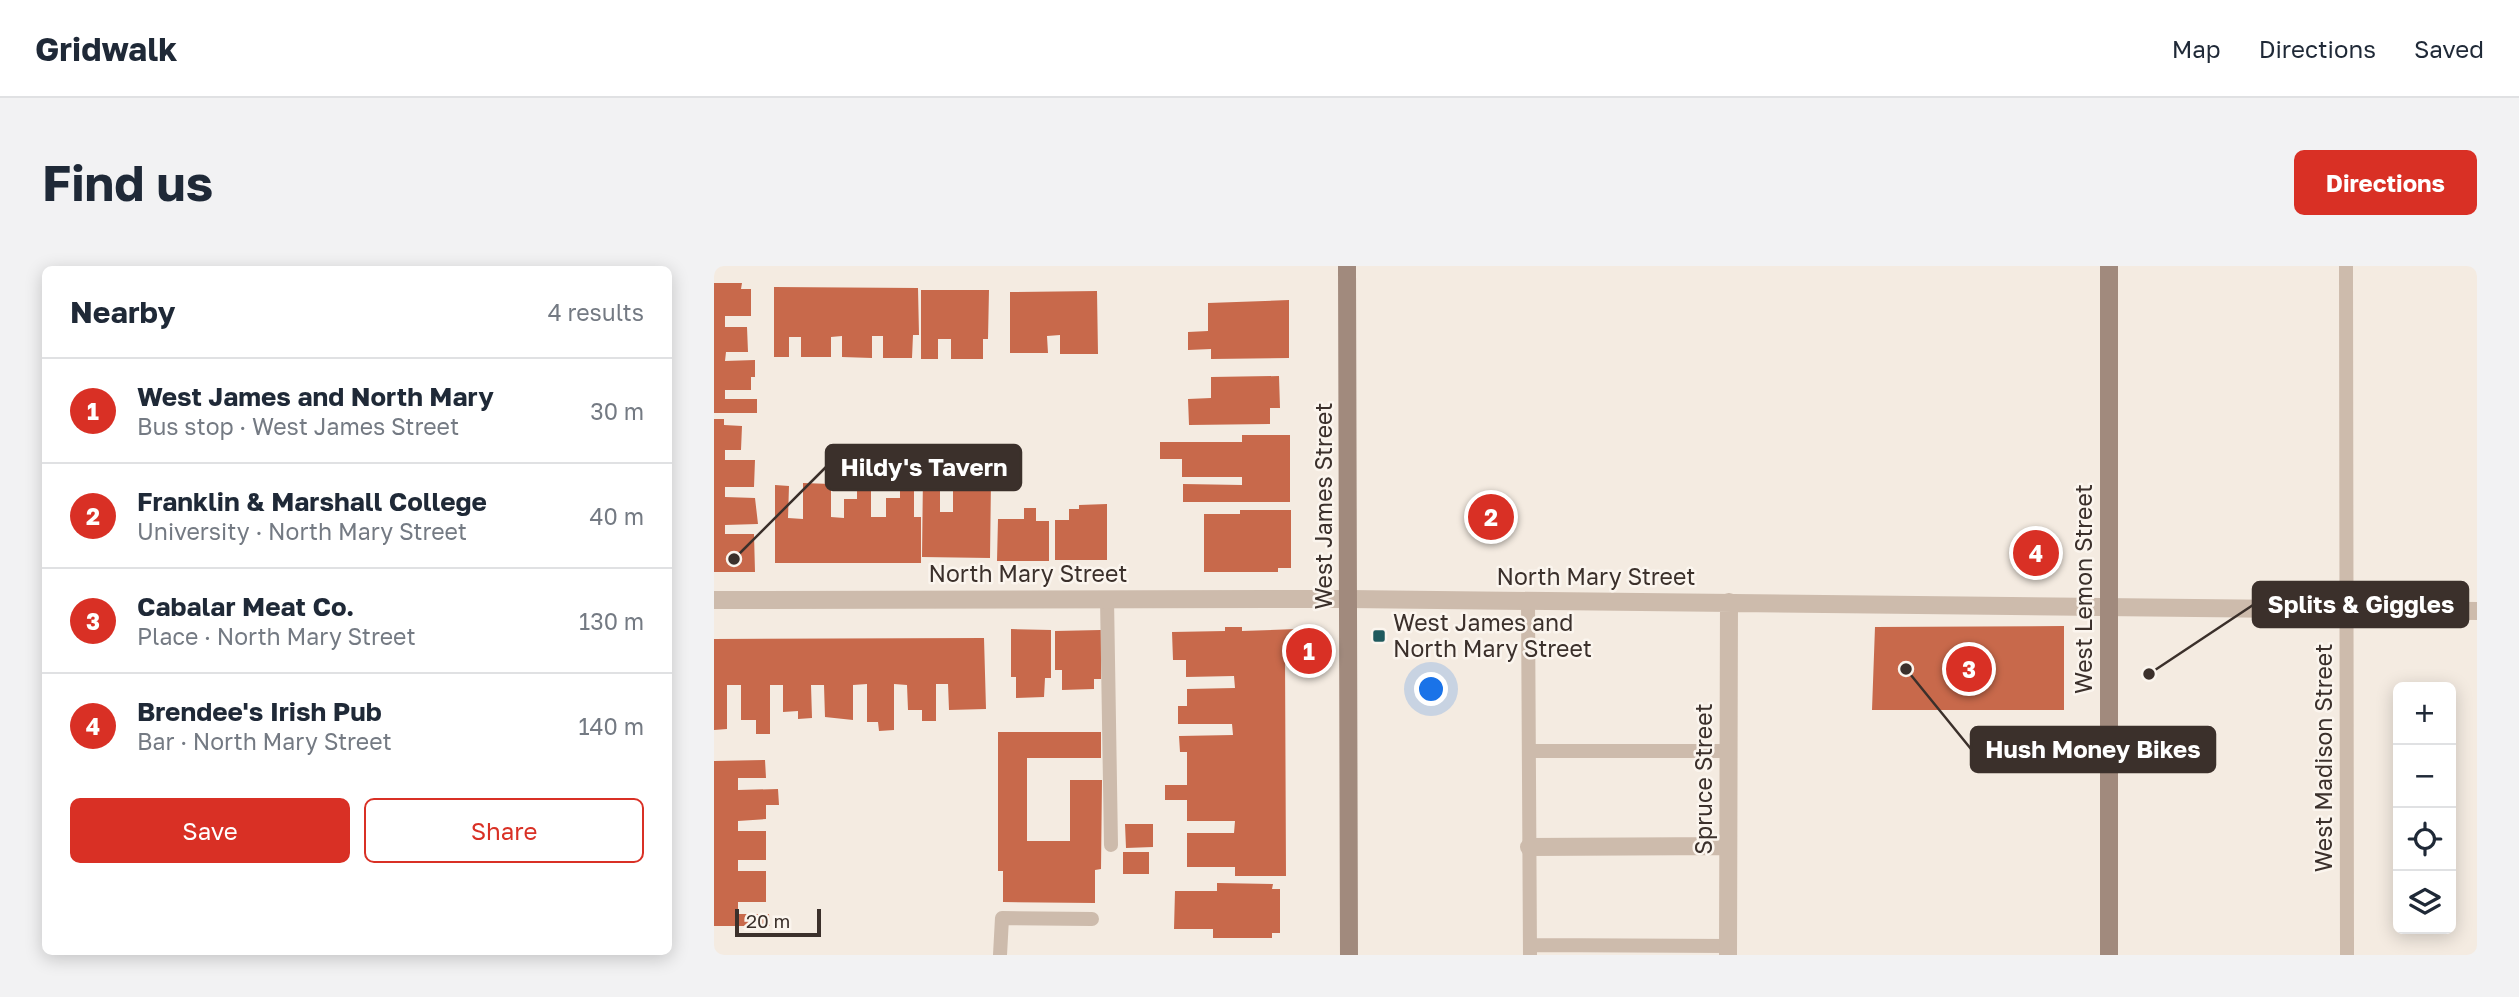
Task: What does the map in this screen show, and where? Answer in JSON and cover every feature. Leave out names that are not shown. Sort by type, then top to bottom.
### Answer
[{"type":"street","name":"West James Street","points":[[1347,266],[1349,955]]},
{"type":"street","name":"West Lemon Street","points":[[2109,266],[2109,955]]},
{"type":"street","name":"North Mary Street","points":[[714,600],[1348,599],[2477,611]]},
{"type":"street","name":"Spruce Street","points":[[1728,951],[1729,602]]},
{"type":"street","points":[[1529,847],[1728,846]]},
{"type":"lane","name":"West Madison Street","points":[[2346,266],[2347,955]]},
{"type":"lane","points":[[1108,598],[1111,845]]},
{"type":"lane","points":[[1528,601],[1530,950],[1728,951]]},
{"type":"lane","points":[[1529,751],[1728,751]]},
{"type":"lane","points":[[1000,955],[1002,918],[1092,919]]},
{"type":"building","points":[[714,283],[742,283],[741,289],[751,289],[751,316],[725,316],[725,327],[747,327],[748,352],[726,352],[725,361],[755,360],[755,377],[751,377],[751,390],[725,390],[725,399],[757,399],[757,413],[714,413]]},
{"type":"building","points":[[774,287],[918,288],[919,335],[913,335],[912,358],[883,358],[883,336],[872,336],[872,358],[842,357],[842,336],[831,337],[831,357],[801,357],[801,337],[789,337],[789,357],[774,357]]},
{"type":"building","points":[[921,290],[989,290],[988,339],[983,339],[983,359],[951,359],[951,339],[938,339],[938,359],[921,359]]},
{"type":"building","points":[[1097,291],[1098,354],[1060,354],[1060,335],[1047,336],[1048,353],[1010,353],[1010,292]]},
{"type":"building","points":[[1289,300],[1289,358],[1211,359],[1211,349],[1188,350],[1188,332],[1208,331],[1208,303]]},
{"type":"building","points":[[1279,376],[1280,408],[1270,408],[1270,424],[1189,425],[1188,399],[1211,398],[1211,377]]},
{"type":"building","points":[[714,419],[724,419],[724,425],[742,426],[741,450],[725,450],[725,460],[755,460],[754,487],[725,487],[725,497],[755,498],[758,524],[725,525],[725,534],[754,534],[755,572],[714,572]]},
{"type":"building","points":[[1242,435],[1290,435],[1290,502],[1183,502],[1183,484],[1242,485],[1242,477],[1182,477],[1182,459],[1160,459],[1160,442],[1242,442]]},
{"type":"building","points":[[923,475],[940,475],[940,512],[953,512],[953,475],[984,475],[984,480],[991,480],[990,558],[922,557]]},
{"type":"building","points":[[900,478],[914,478],[914,517],[921,517],[921,563],[775,563],[775,485],[789,486],[788,518],[803,519],[803,483],[831,484],[831,517],[844,518],[844,499],[857,499],[857,483],[871,483],[871,517],[886,517],[886,498],[900,498]]},
{"type":"building","points":[[1107,504],[1107,560],[1055,560],[1055,520],[1069,520],[1069,509],[1079,509],[1079,505]]},
{"type":"building","points":[[1024,508],[1036,508],[1036,521],[1049,521],[1049,561],[997,561],[998,519],[1024,519]]},
{"type":"building","points":[[1240,510],[1291,510],[1291,568],[1278,568],[1278,572],[1204,572],[1204,514],[1240,514]]},
{"type":"building","points":[[2064,626],[2064,710],[1872,710],[1875,627]]},
{"type":"building","points":[[1225,627],[1242,627],[1242,631],[1297,629],[1297,657],[1285,657],[1286,876],[1235,876],[1235,867],[1187,867],[1187,833],[1234,833],[1235,821],[1187,821],[1187,800],[1165,800],[1165,785],[1187,785],[1187,752],[1180,752],[1179,736],[1233,735],[1232,724],[1178,724],[1178,706],[1187,706],[1187,689],[1235,688],[1234,676],[1186,677],[1186,660],[1173,660],[1172,632],[1225,631]]},
{"type":"building","points":[[1011,629],[1051,630],[1051,678],[1045,678],[1044,697],[1016,698],[1016,677],[1011,677]]},
{"type":"building","points":[[1101,630],[1101,679],[1094,679],[1094,689],[1062,690],[1062,670],[1055,670],[1055,631]]},
{"type":"building","points":[[984,638],[986,709],[949,710],[948,684],[936,684],[936,721],[922,721],[922,710],[908,710],[907,685],[894,684],[894,730],[879,731],[878,722],[867,722],[867,684],[853,685],[853,720],[825,717],[824,685],[811,685],[812,718],[798,719],[798,711],[783,712],[783,685],[770,685],[770,734],[756,734],[756,720],[741,720],[741,685],[727,685],[727,729],[714,730],[714,639]]},
{"type":"building","points":[[998,732],[1101,732],[1101,758],[1027,758],[1027,841],[1070,841],[1070,780],[1102,780],[1101,869],[1095,870],[1095,903],[1003,902],[1003,871],[998,871]]},
{"type":"building","points":[[765,760],[766,778],[738,778],[738,790],[778,789],[779,805],[766,805],[766,819],[738,821],[738,831],[766,831],[766,860],[738,860],[738,871],[766,871],[766,902],[738,902],[738,914],[769,914],[770,926],[714,926],[714,761]]},
{"type":"building","points":[[1125,824],[1153,824],[1153,847],[1126,848]]},
{"type":"building","points":[[1123,852],[1149,852],[1149,874],[1123,874]]},
{"type":"building","points":[[1217,883],[1273,884],[1272,889],[1280,889],[1280,933],[1272,933],[1272,938],[1213,938],[1213,929],[1174,929],[1175,891],[1217,891]]},
{"type":"place","name":"Franklin & Marshall College","points":[[1491,517]]},
{"type":"place","name":"Brendee's Irish Pub","points":[[2036,553]]},
{"type":"place","name":"Hildy's Tavern","points":[[734,559]]},
{"type":"place","name":"West James and North Mary Street","points":[[1379,636]]},
{"type":"place","name":"West James and North Mary","points":[[1309,651]]},
{"type":"place","name":"Hush Money Bikes","points":[[1906,669]]},
{"type":"place","name":"Cabalar Meat Co.","points":[[1969,669]]},
{"type":"place","name":"Splits & Giggles","points":[[2149,674]]}]
